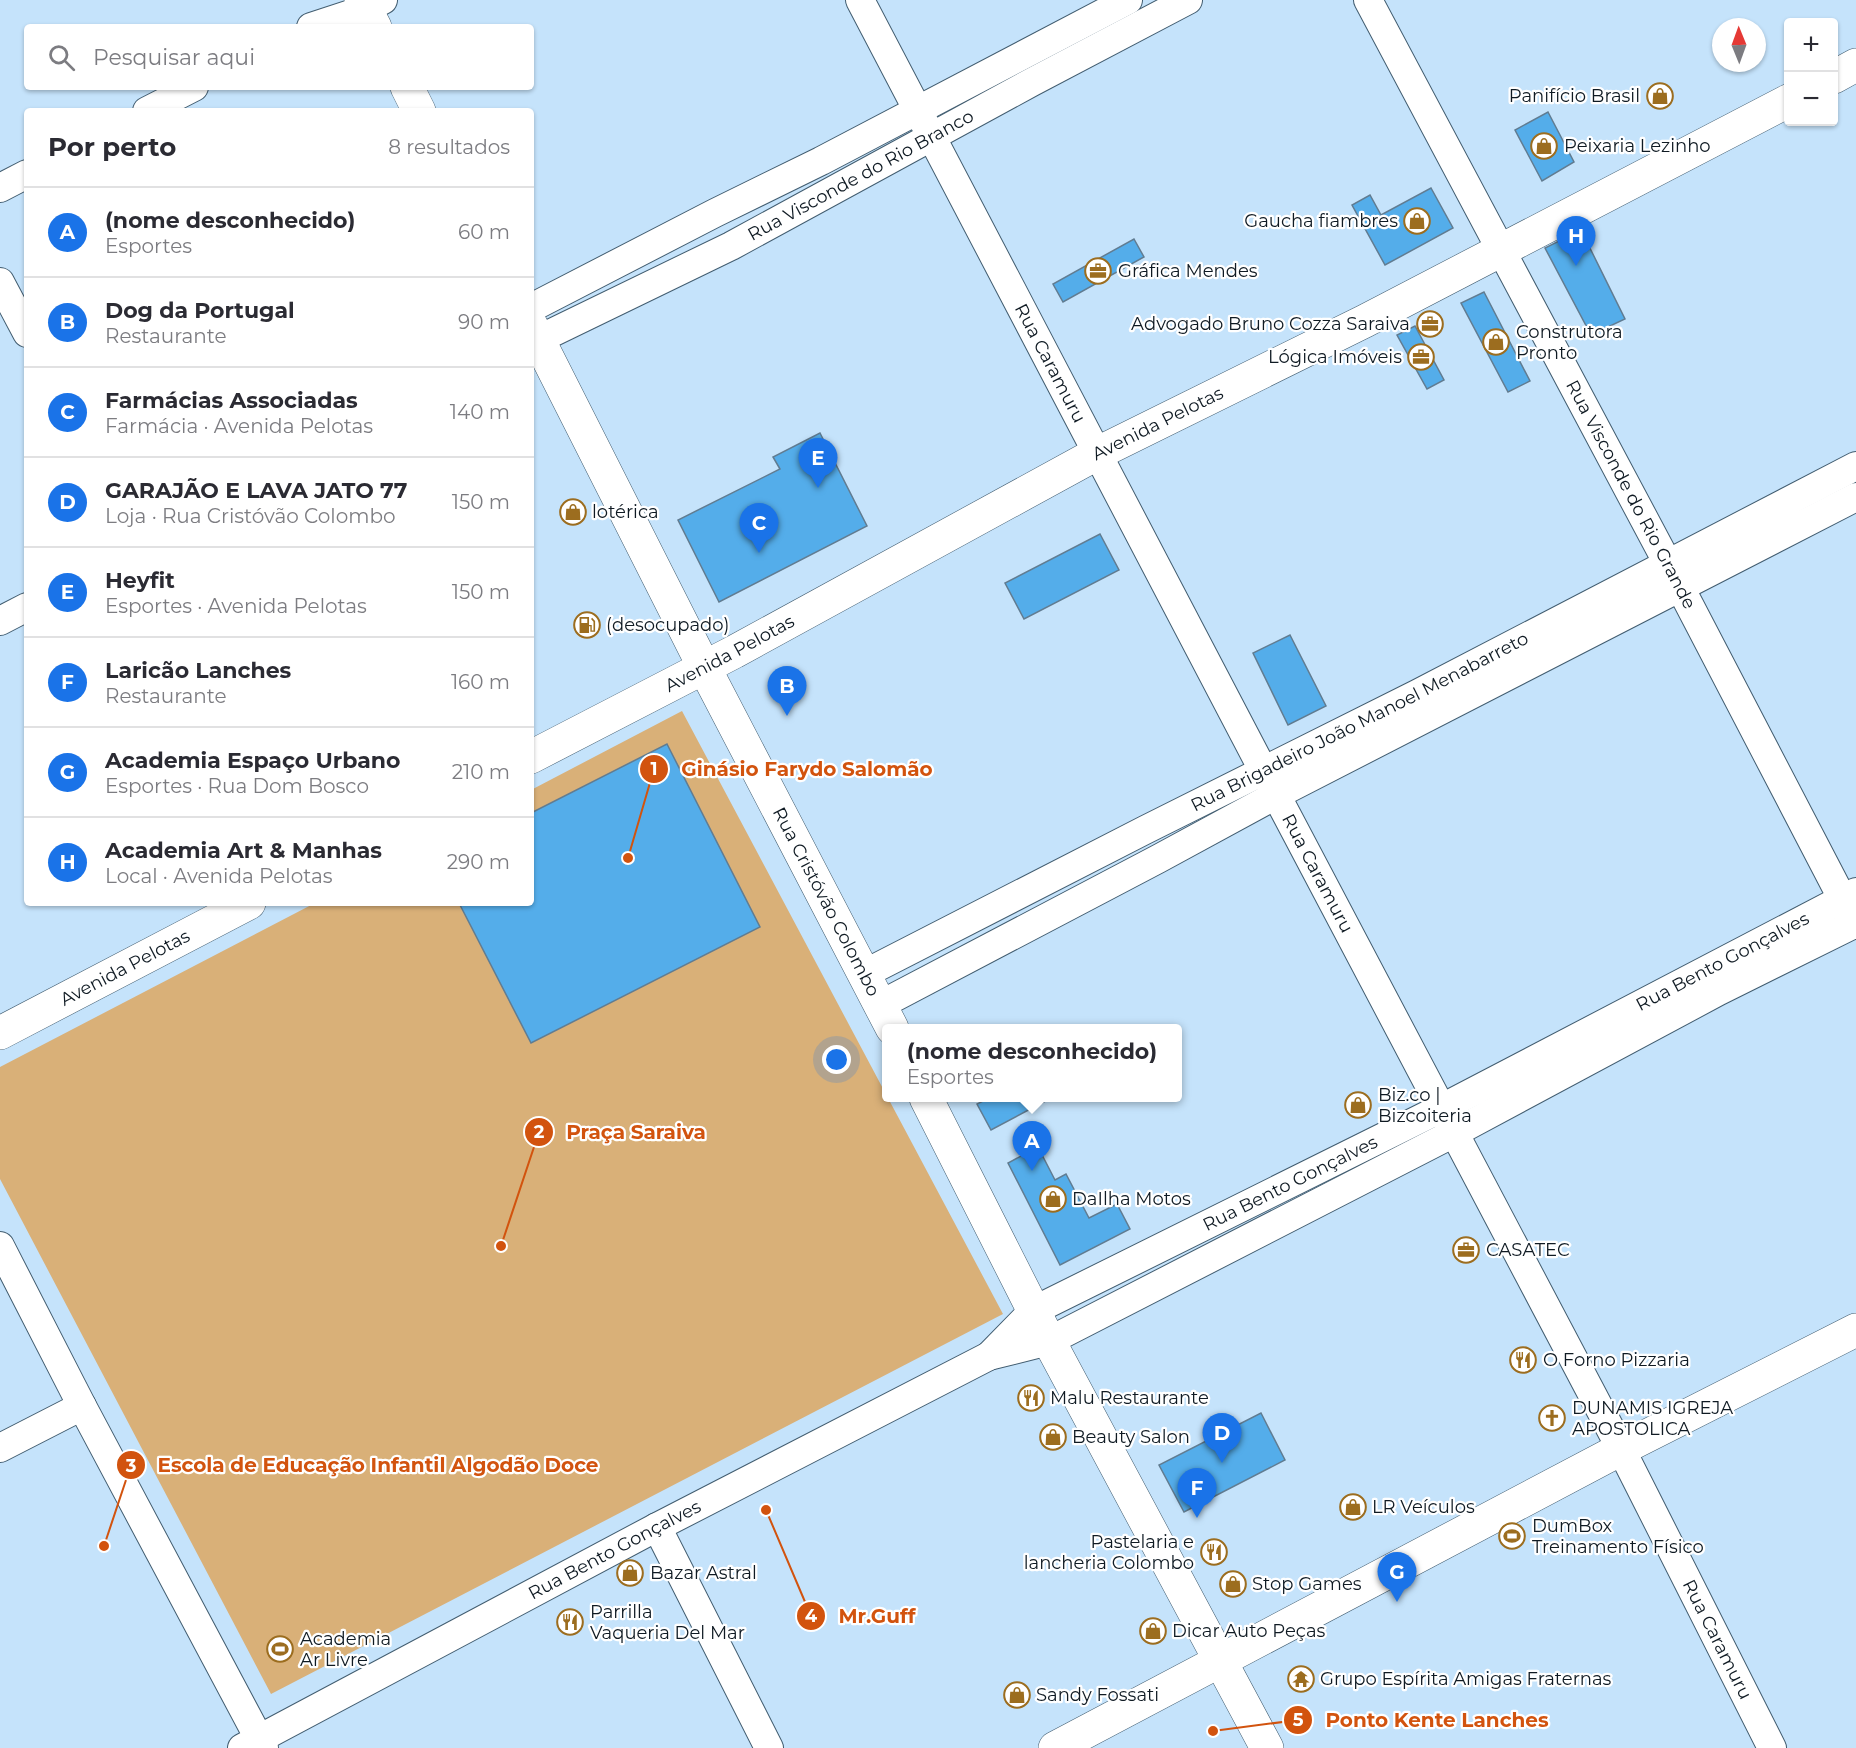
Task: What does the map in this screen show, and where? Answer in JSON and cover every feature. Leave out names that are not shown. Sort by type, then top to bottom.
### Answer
[{"type":"street","name":"Rua Caramuru","points":[[861,0],[1269,783],[1621,1449],[1772,1748]]},
{"type":"street","name":"Rua Visconde do Rio Branco","points":[[534,306],[820,161],[1128,0]]},
{"type":"street","name":"Rua Visconde do Rio Branco","points":[[534,337],[731,246],[1188,0]]},
{"type":"street","name":"Rua Visconde do Rio Grande","points":[[1368,0],[1853,913]]},
{"type":"street","points":[[317,24],[364,7]]},
{"type":"street","points":[[1018,57],[1032,82]]},
{"type":"street","points":[[1838,74],[1856,65]]},
{"type":"street","points":[[153,108],[188,90]]},
{"type":"street","points":[[408,90],[418,108]]},
{"type":"street","name":"Avenida Pelotas","points":[[534,755],[704,668],[1098,453],[1502,251],[1784,103]]},
{"type":"street","points":[[820,161],[836,190]]},
{"type":"street","points":[[0,188],[24,176]]},
{"type":"street","points":[[715,213],[731,246]]},
{"type":"street","points":[[0,282],[24,327]]},
{"type":"street","name":"Rua Cristóvão Colombo","points":[[534,337],[886,1017]]},
{"type":"street","name":"Rua Brigadeiro João Manoel Menabarreto","points":[[864,974],[1144,830],[1269,783],[1424,705],[1674,575],[1856,466]]},
{"type":"street","name":"Rua Brigadeiro João Manoel Menabarreto","points":[[1674,575],[1856,497]]},
{"type":"street","points":[[0,621],[24,609]]},
{"type":"street","name":"Rua Brigadeiro João Manoel Menabarreto","points":[[886,1017],[1158,859],[1269,783]]},
{"type":"street","points":[[1144,830],[1158,859]]},
{"type":"street","name":"Avenida Pelotas","points":[[0,1033],[243,906]]},
{"type":"street","name":"Rua Bento Gonçalves","points":[[255,1745],[657,1527],[989,1356],[1049,1341],[1448,1120],[1713,980],[1853,913]]},
{"type":"street","points":[[928,1102],[1033,1311],[1267,1748]]},
{"type":"street","name":"Rua Bento Gonçalves","points":[[989,1356],[1033,1311],[1448,1120]]},
{"type":"street","points":[[0,1246],[255,1745]]},
{"type":"street","points":[[1055,1748],[1621,1449],[1856,1330]]},
{"type":"street","points":[[0,1448],[82,1406]]},
{"type":"street","points":[[657,1527],[769,1748]]},
{"type":"shaded area","points":[[682,711],[882,1087],[882,1102],[890,1102],[1003,1314],[271,1694],[0,1179],[0,1067],[309,906],[534,906],[534,788]]},
{"type":"building","name":"Peixaria Lezinho","points":[[1548,112],[1574,162],[1542,181],[1515,130]]},
{"type":"building","name":"Gaucha fiambres","points":[[1431,188],[1453,228],[1385,265],[1352,205],[1370,195],[1381,215]]},
{"type":"building","points":[[1581,230],[1625,319],[1591,335],[1545,248]]},
{"type":"building","name":"Gráfica Mendes","points":[[1134,239],[1144,257],[1063,302],[1053,284]]},
{"type":"building","name":"Construtora Pronto","points":[[1484,292],[1530,381],[1508,392],[1461,303]]},
{"type":"building","name":"Lógica Imóveis","points":[[1415,326],[1444,380],[1427,389],[1397,335]]},
{"type":"building","points":[[820,433],[867,526],[719,602],[678,520],[780,469],[773,457]]},
{"type":"building","points":[[1100,534],[1119,570],[1024,619],[1005,583]]},
{"type":"building","points":[[1290,635],[1326,706],[1288,725],[1253,653]]},
{"type":"building","points":[[667,744],[760,927],[531,1043],[461,906],[534,906],[534,811]]},
{"type":"building","points":[[981,1102],[1044,1102],[991,1130],[977,1104]]},
{"type":"building","points":[[1038,1147],[1055,1180],[1066,1174],[1089,1218],[1117,1204],[1130,1229],[1060,1265],[1008,1163]]},
{"type":"building","points":[[1261,1413],[1285,1460],[1184,1512],[1159,1465]]},
{"type":"place","name":"Panifício Brasil","points":[[1660,96]]},
{"type":"place","name":"Peixaria Lezinho","points":[[1544,146]]},
{"type":"place","name":"Gaucha fiambres","points":[[1417,221]]},
{"type":"place","name":"Academia Art & Manhas","points":[[1576,266]]},
{"type":"place","name":"Gráfica Mendes","points":[[1098,271]]},
{"type":"place","name":"Advogado Bruno Cozza Saraiva","points":[[1430,324]]},
{"type":"place","name":"Construtora Pronto","points":[[1496,342]]},
{"type":"place","name":"Lógica Imóveis","points":[[1421,357]]},
{"type":"place","name":"Heyfit","points":[[818,488]]},
{"type":"place","name":"lotérica","points":[[573,512]]},
{"type":"place","name":"Farmácias Associadas","points":[[759,553]]},
{"type":"place","name":"(desocupado)","points":[[587,625]]},
{"type":"place","name":"Dog da Portugal","points":[[787,716]]},
{"type":"place","name":"Ginásio Farydo Salomão","points":[[628,858]]},
{"type":"place","name":"Biz.co | Bizcoiteria","points":[[1358,1105]]},
{"type":"place","name":"(nome desconhecido)","points":[[1032,1171]]},
{"type":"place","name":"DaIlha Motos","points":[[1053,1199]]},
{"type":"place","name":"Praça Saraiva","points":[[501,1246]]},
{"type":"place","name":"CASATEC","points":[[1466,1250]]},
{"type":"place","name":"O Forno Pizzaria","points":[[1523,1360]]},
{"type":"place","name":"Malu Restaurante","points":[[1031,1398]]},
{"type":"place","name":"DUNAMIS IGREJA APOSTOLICA","points":[[1552,1418]]},
{"type":"place","name":"Beauty Salon","points":[[1053,1437]]},
{"type":"place","name":"GARAJÃO E LAVA JATO 77","points":[[1222,1463]]},
{"type":"place","name":"LR Veículos","points":[[1353,1507]]},
{"type":"place","name":"Mr.Guff","points":[[766,1510]]},
{"type":"place","name":"Laricão Lanches","points":[[1197,1518]]},
{"type":"place","name":"DumBox Treinamento Físico","points":[[1512,1536]]},
{"type":"place","name":"Escola de Educação Infantil Algodão Doce","points":[[104,1546]]},
{"type":"place","name":"Pastelaria e lancheria Colombo","points":[[1214,1552]]},
{"type":"place","name":"Bazar Astral","points":[[630,1573]]},
{"type":"place","name":"Stop Games","points":[[1233,1584]]},
{"type":"place","name":"Academia Espaço Urbano","points":[[1397,1602]]},
{"type":"place","name":"Parrilla Vaqueria Del Mar","points":[[570,1622]]},
{"type":"place","name":"Dicar Auto Peças","points":[[1153,1631]]},
{"type":"place","name":"Academia Ar Livre","points":[[280,1649]]},
{"type":"place","name":"Grupo Espírita Amigas Fraternas","points":[[1301,1679]]},
{"type":"place","name":"Sandy Fossati","points":[[1017,1695]]},
{"type":"place","name":"Ponto Kente Lanches","points":[[1213,1731]]}]
